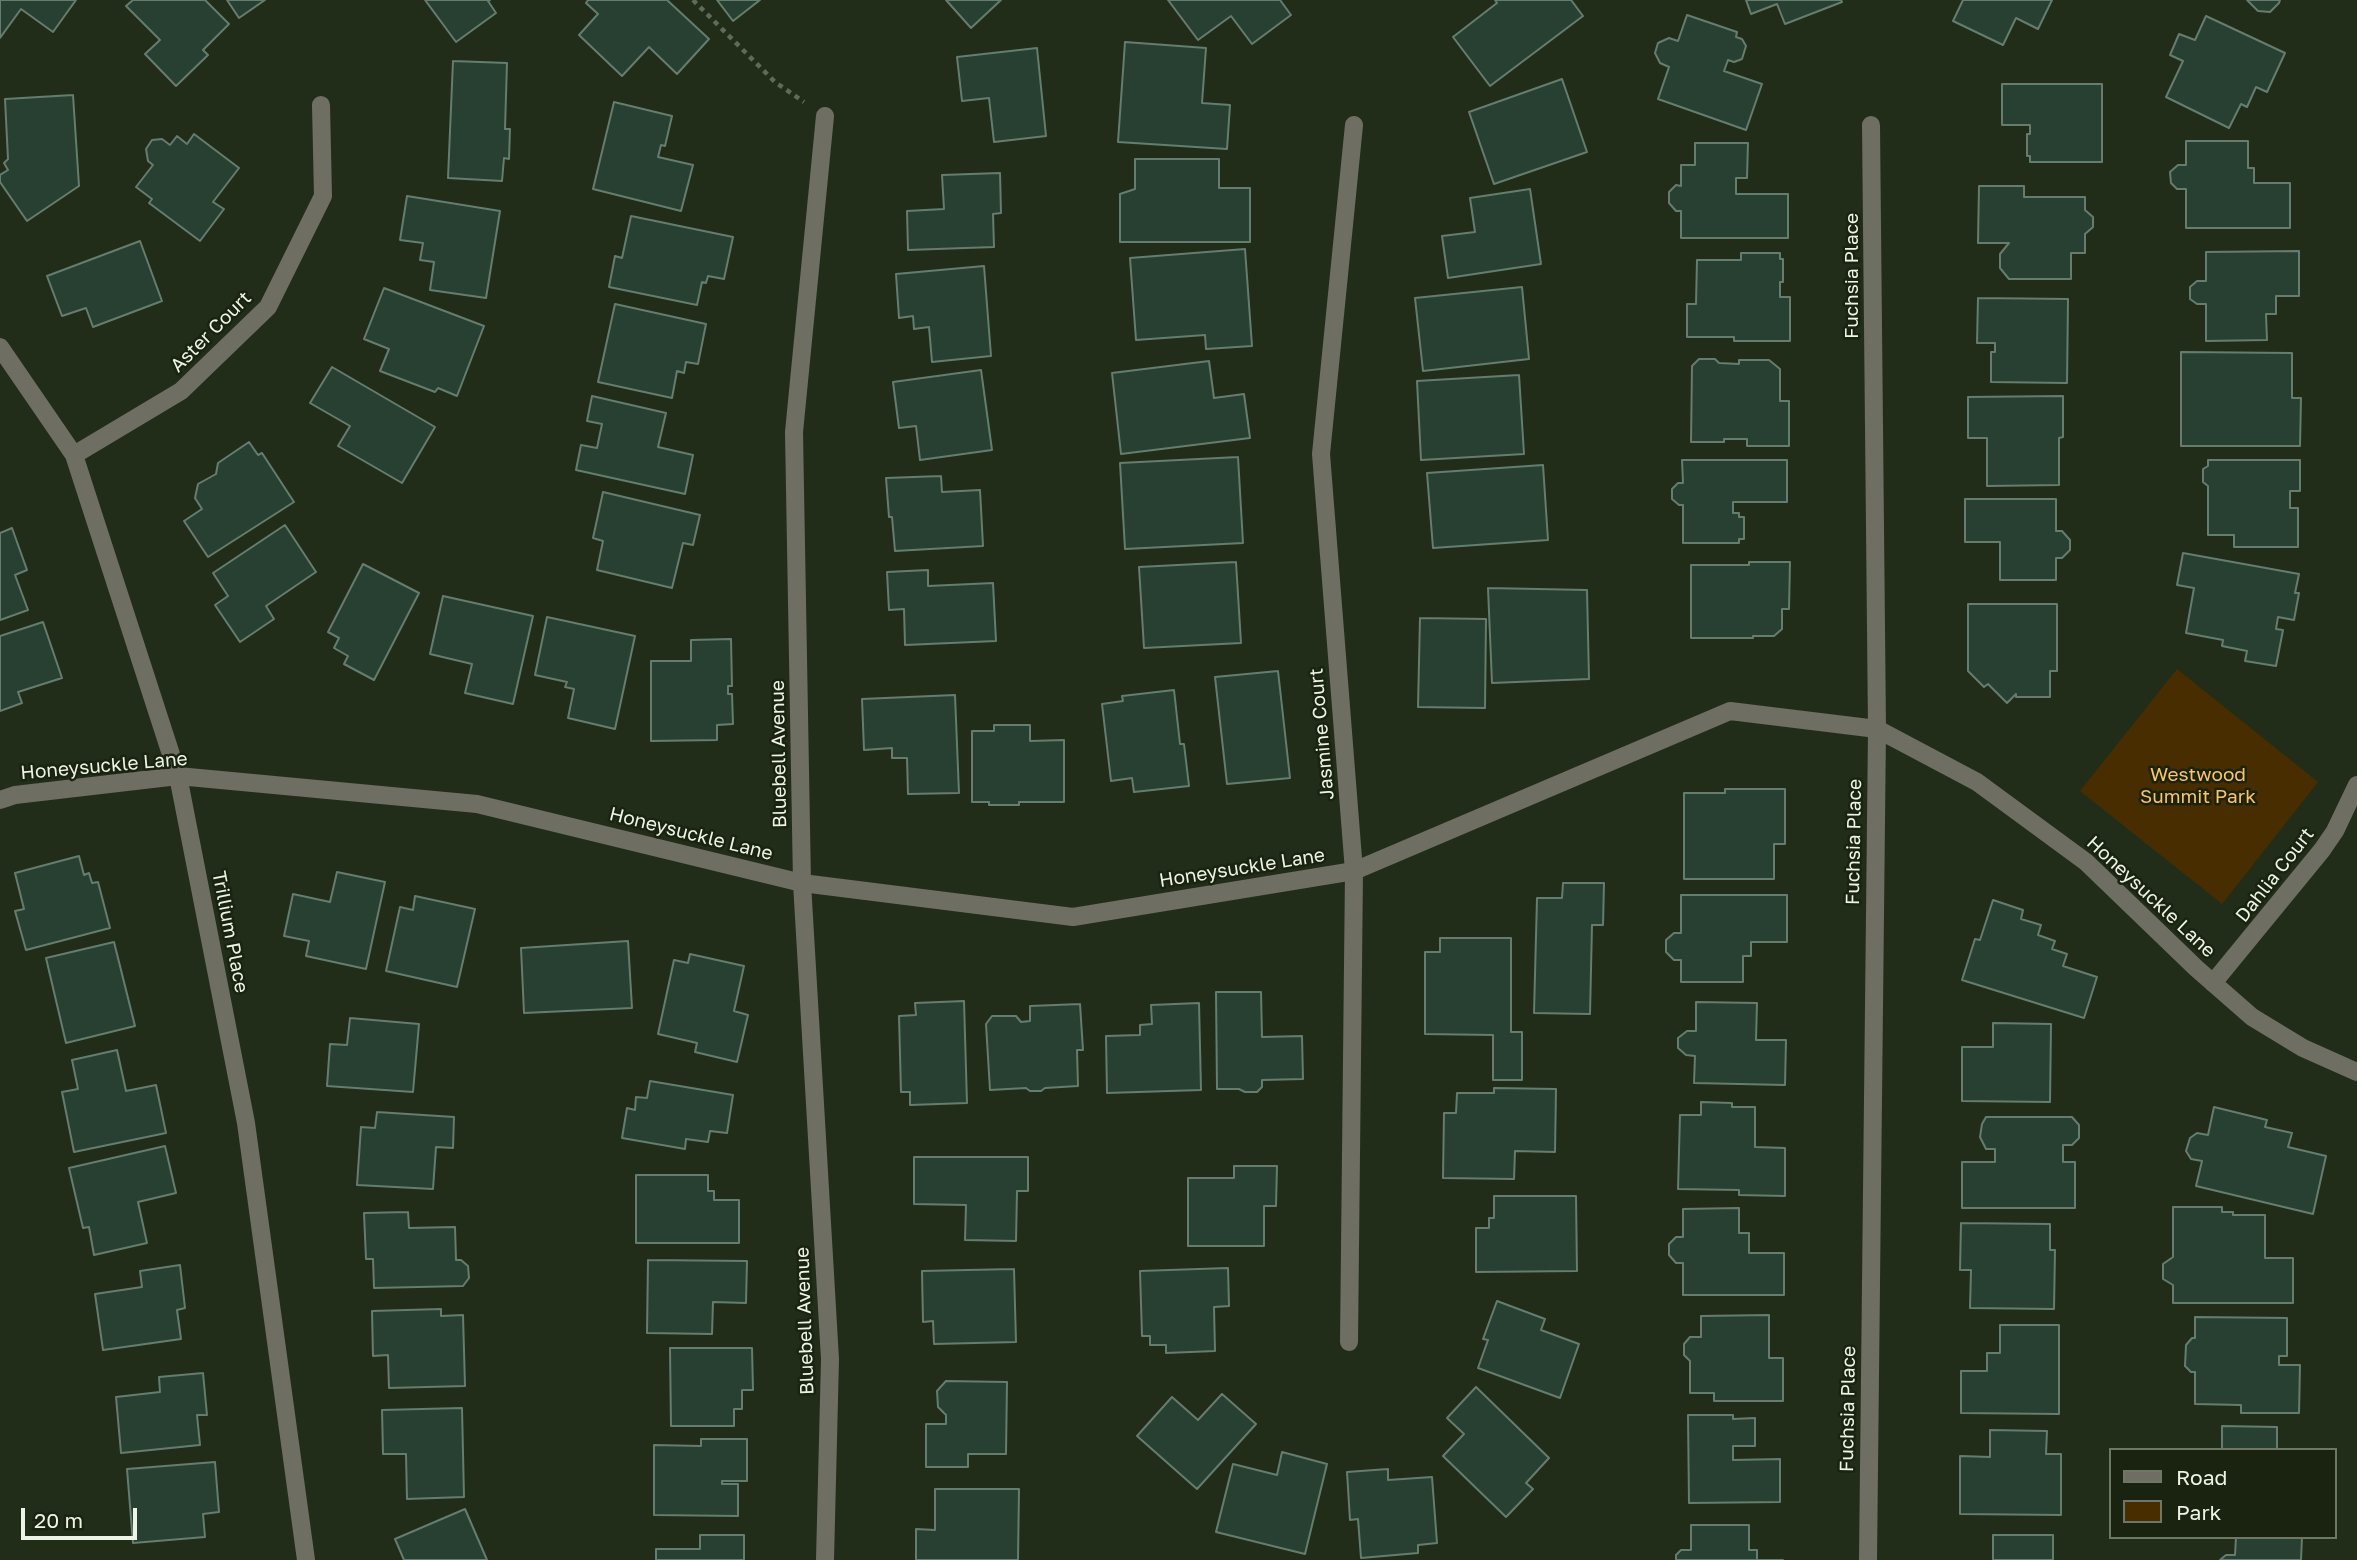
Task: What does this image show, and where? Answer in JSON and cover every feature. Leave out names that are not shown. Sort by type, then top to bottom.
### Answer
[{"type":"street","name":"Aster Court","points":[[74,455],[181,391],[268,307],[323,196],[321,105]]},
{"type":"street","name":"Bluebell Avenue","points":[[825,116],[794,432],[802,883],[830,1359],[825,1560]]},
{"type":"street","name":"Jasmine Court","points":[[1349,1342],[1354,871],[1321,454],[1354,125]]},
{"type":"street","name":"Fuchsia Place","points":[[1868,1560],[1877,729],[1871,125]]},
{"type":"street","name":"Trillium Place","points":[[0,347],[74,455],[178,776],[246,1123],[306,1560]]},
{"type":"street","name":"Honeysuckle Lane","points":[[0,800],[15,795],[178,776],[477,804],[802,883],[1073,917],[1354,871],[1730,710],[1877,729],[1977,782],[2086,862],[2241,1008],[2276,1033],[2357,1072]]},
{"type":"street","name":"Dahlia Court","points":[[2213,983],[2322,850],[2335,831],[2357,785]]},
{"type":"path","points":[[693,0],[775,82]]},
{"type":"green space","name":"Westwood Summit Park","points":[[2177,669],[2318,782],[2222,904],[2080,791]]},
{"type":"building","points":[[0,0],[76,0],[53,32],[21,9],[0,38]]},
{"type":"building","points":[[133,0],[205,0],[229,24],[203,50],[208,55],[176,86],[145,54],[160,40],[126,6]]},
{"type":"building","points":[[227,0],[265,0],[239,18]]},
{"type":"building","points":[[425,0],[490,0],[488,1],[496,13],[456,42]]},
{"type":"building","points":[[588,0],[667,0],[709,39],[677,74],[649,47],[622,76],[579,35],[598,14],[586,3]]},
{"type":"building","points":[[717,0],[760,0],[733,21]]},
{"type":"building","points":[[946,0],[1001,0],[971,28]]},
{"type":"building","points":[[1168,0],[1280,0],[1291,15],[1252,44],[1231,16],[1198,40]]},
{"type":"building","points":[[1495,0],[1571,0],[1583,16],[1490,86],[1453,37],[1497,3]]},
{"type":"building","points":[[1746,0],[1842,2],[1785,24],[1777,4],[1751,14]]},
{"type":"building","points":[[1963,0],[2052,0],[2038,29],[2016,18],[2003,45],[1953,21]]},
{"type":"building","points":[[2247,0],[2280,0],[2270,12],[2258,11]]},
{"type":"building","points":[[1687,15],[1737,32],[1736,37],[1742,39],[1746,46],[1742,59],[1734,62],[1728,60],[1724,71],[1762,84],[1746,130],[1658,99],[1669,67],[1660,63],[1655,53],[1658,43],[1669,38],[1678,41]]},
{"type":"building","points":[[2206,16],[2285,53],[2267,92],[2256,87],[2247,107],[2241,104],[2229,128],[2166,97],[2183,61],[2170,55],[2179,34],[2195,40]]},
{"type":"building","points":[[1125,42],[1206,48],[1202,103],[1230,105],[1227,149],[1118,142]]},
{"type":"building","points":[[1037,48],[1046,136],[994,142],[989,98],[962,101],[957,57]]},
{"type":"building","points":[[453,61],[507,63],[505,129],[510,129],[509,159],[504,158],[502,181],[448,178]]},
{"type":"building","points":[[1562,79],[1587,152],[1494,184],[1469,112]]},
{"type":"building","points":[[2002,84],[2102,84],[2102,162],[2030,162],[2030,156],[2027,156],[2027,134],[2030,134],[2030,125],[2002,125]]},
{"type":"building","points":[[73,95],[79,186],[27,221],[0,182],[0,175],[8,170],[4,163],[8,159],[5,99]]},
{"type":"building","points":[[614,102],[672,116],[665,146],[661,145],[658,157],[693,165],[681,211],[593,189]]},
{"type":"building","points":[[194,134],[239,168],[213,202],[224,209],[200,241],[149,203],[152,199],[136,187],[153,165],[148,161],[146,149],[152,140],[162,139],[170,145],[177,136],[187,144]]},
{"type":"building","points":[[2186,141],[2248,141],[2248,168],[2254,168],[2254,183],[2290,183],[2290,228],[2186,228],[2186,189],[2177,189],[2171,183],[2170,172],[2178,165],[2186,165]]},
{"type":"building","points":[[1695,143],[1748,143],[1747,178],[1736,178],[1736,194],[1788,194],[1788,238],[1681,238],[1681,211],[1676,211],[1669,203],[1669,192],[1676,185],[1681,186],[1681,165],[1695,165]]},
{"type":"building","points":[[1135,159],[1219,159],[1219,188],[1250,188],[1250,242],[1120,242],[1120,194],[1135,189]]},
{"type":"building","points":[[1000,173],[1001,213],[993,214],[994,247],[908,250],[907,211],[944,209],[942,175]]},
{"type":"building","points":[[1979,186],[2024,186],[2024,197],[2085,197],[2085,210],[2093,217],[2093,227],[2085,234],[2085,253],[2071,253],[2071,279],[2009,279],[2000,268],[2000,254],[2009,243],[1978,243]]},
{"type":"building","points":[[1530,189],[1541,264],[1448,278],[1442,236],[1475,232],[1470,198]]},
{"type":"building","points":[[407,196],[500,211],[486,298],[430,290],[434,262],[420,260],[423,243],[400,240]]},
{"type":"building","points":[[631,216],[733,237],[724,279],[708,276],[706,283],[702,282],[697,305],[609,287],[615,256],[622,258]]},
{"type":"building","points":[[140,241],[162,301],[93,327],[86,308],[62,316],[47,276]]},
{"type":"building","points":[[1245,249],[1252,346],[1206,349],[1205,335],[1136,340],[1130,258]]},
{"type":"building","points":[[2299,251],[2299,296],[2276,296],[2276,314],[2266,314],[2267,340],[2206,341],[2206,304],[2197,304],[2190,299],[2190,287],[2197,281],[2206,281],[2206,252]]},
{"type":"building","points":[[1741,253],[1780,253],[1780,259],[1783,259],[1783,282],[1780,282],[1780,297],[1790,297],[1790,341],[1734,341],[1734,337],[1687,337],[1687,304],[1696,304],[1697,260],[1741,260]]},
{"type":"building","points":[[984,266],[991,356],[932,362],[929,327],[914,329],[913,316],[899,318],[896,274]]},
{"type":"building","points":[[1522,287],[1529,359],[1423,371],[1415,298]]},
{"type":"building","points":[[384,288],[484,326],[457,396],[438,388],[435,392],[380,371],[389,349],[364,339]]},
{"type":"building","points":[[1978,298],[2068,299],[2067,383],[1991,382],[1991,352],[1995,352],[1995,343],[1977,343]]},
{"type":"building","points":[[615,304],[706,324],[698,364],[686,362],[684,373],[677,371],[672,398],[598,382]]},
{"type":"building","points":[[2181,352],[2292,353],[2292,398],[2301,398],[2300,446],[2181,446]]},
{"type":"building","points":[[1699,359],[1739,364],[1739,360],[1769,360],[1780,369],[1780,401],[1789,401],[1789,446],[1747,446],[1747,439],[1691,442],[1692,366]]},
{"type":"building","points":[[1209,361],[1214,398],[1244,394],[1250,438],[1121,454],[1112,373]]},
{"type":"building","points":[[332,367],[435,427],[402,483],[338,446],[350,426],[310,403]]},
{"type":"building","points":[[981,370],[992,450],[920,460],[916,426],[899,428],[893,382]]},
{"type":"building","points":[[1519,375],[1524,454],[1421,460],[1417,381]]},
{"type":"building","points":[[592,396],[666,413],[658,447],[693,455],[685,494],[576,470],[581,445],[597,448],[602,424],[587,421]]},
{"type":"building","points":[[2063,396],[2063,437],[2059,438],[2059,485],[1987,486],[1987,438],[1968,438],[1968,397]]},
{"type":"building","points":[[249,442],[258,455],[262,453],[294,502],[208,557],[184,521],[202,509],[195,498],[198,484],[216,474],[218,463]]},
{"type":"building","points":[[1238,457],[1243,543],[1125,549],[1120,463]]},
{"type":"building","points":[[1682,460],[1787,460],[1787,502],[1733,502],[1733,513],[1744,517],[1744,539],[1739,539],[1739,543],[1683,543],[1683,505],[1672,499],[1672,489],[1678,483],[1683,483]]},
{"type":"building","points":[[2208,460],[2300,460],[2300,491],[2290,491],[2290,508],[2298,508],[2298,547],[2234,547],[2234,535],[2208,535],[2208,486],[2203,482],[2203,469],[2208,466]]},
{"type":"building","points":[[1543,465],[1548,540],[1433,548],[1427,473]]},
{"type":"building","points":[[941,476],[942,492],[980,490],[983,546],[895,551],[886,478]]},
{"type":"building","points":[[603,492],[700,515],[693,545],[683,543],[672,588],[597,570],[603,541],[593,538]]},
{"type":"building","points":[[1965,499],[2056,499],[2056,531],[2062,531],[2070,540],[2070,550],[2062,558],[2056,558],[2056,580],[2000,580],[2000,542],[1965,542]]},
{"type":"building","points":[[285,525],[316,572],[266,606],[274,619],[240,642],[215,605],[228,596],[213,573]]},
{"type":"building","points":[[12,528],[27,570],[15,575],[28,610],[0,620],[0,533]]},
{"type":"building","points":[[2183,553],[2299,574],[2294,620],[2278,617],[2276,629],[2283,630],[2276,666],[2245,661],[2247,651],[2222,646],[2223,640],[2186,633],[2194,588],[2177,585]]},
{"type":"building","points":[[1236,562],[1241,643],[1144,648],[1139,567]]},
{"type":"building","points":[[1749,562],[1790,562],[1789,609],[1782,609],[1782,629],[1774,636],[1691,638],[1691,565],[1749,565]]},
{"type":"building","points":[[363,564],[419,593],[374,680],[344,664],[348,656],[334,648],[339,638],[328,632]]},
{"type":"building","points":[[928,570],[928,586],[993,583],[996,641],[905,645],[904,609],[889,610],[887,572]]},
{"type":"building","points":[[1488,588],[1587,590],[1589,679],[1492,683]]},
{"type":"building","points":[[443,596],[533,616],[513,704],[465,693],[472,664],[430,654]]},
{"type":"building","points":[[1968,604],[2057,604],[2057,671],[2050,671],[2050,697],[2016,697],[2016,694],[2007,703],[1988,684],[1984,687],[1968,671]]},
{"type":"building","points":[[547,617],[635,636],[615,729],[568,718],[574,689],[565,687],[567,682],[535,675]]},
{"type":"building","points":[[1420,618],[1486,619],[1485,708],[1418,707]]},
{"type":"building","points":[[43,622],[62,678],[18,692],[22,703],[0,711],[0,636]]},
{"type":"building","points":[[731,639],[732,686],[728,686],[728,694],[732,694],[733,724],[717,725],[717,740],[651,741],[651,661],[691,661],[691,640]]},
{"type":"building","points":[[1278,671],[1290,778],[1227,784],[1215,677]]},
{"type":"building","points":[[1174,690],[1180,744],[1184,744],[1189,786],[1134,792],[1132,778],[1111,781],[1102,704],[1123,701],[1122,696]]},
{"type":"building","points":[[955,695],[959,793],[908,794],[907,758],[892,758],[892,748],[864,750],[862,699]]},
{"type":"building","points":[[994,725],[1030,725],[1030,741],[1064,740],[1064,802],[989,805],[989,802],[972,802],[972,731],[994,731]]},
{"type":"building","points":[[1725,789],[1785,789],[1785,844],[1774,844],[1774,879],[1684,879],[1684,793],[1725,793]]},
{"type":"building","points":[[79,856],[84,875],[89,873],[92,883],[98,882],[110,928],[26,950],[15,911],[24,909],[15,873]]},
{"type":"building","points":[[337,872],[385,882],[366,969],[306,956],[309,941],[284,936],[293,894],[330,902]]},
{"type":"building","points":[[1563,883],[1604,883],[1603,925],[1592,925],[1590,1014],[1534,1013],[1537,898],[1562,898]]},
{"type":"building","points":[[1681,895],[1787,895],[1787,942],[1751,942],[1751,956],[1743,956],[1743,982],[1681,982],[1681,960],[1674,960],[1666,952],[1666,940],[1674,933],[1681,933]]},
{"type":"building","points":[[415,896],[475,909],[457,987],[386,971],[400,907],[413,910]]},
{"type":"building","points":[[1993,900],[2023,910],[2021,919],[2041,925],[2038,935],[2055,941],[2052,949],[2067,954],[2063,966],[2097,977],[2084,1018],[1962,980],[1975,939],[1980,940]]},
{"type":"building","points":[[1440,938],[1511,938],[1511,1032],[1522,1032],[1522,1080],[1493,1080],[1493,1035],[1425,1034],[1425,952],[1440,952]]},
{"type":"building","points":[[628,941],[632,1008],[524,1013],[521,948]]},
{"type":"building","points":[[114,942],[135,1026],[66,1043],[46,958]]},
{"type":"building","points":[[690,954],[744,966],[734,1011],[748,1015],[737,1062],[695,1052],[697,1043],[658,1034],[674,960],[688,963]]},
{"type":"building","points":[[1216,992],[1261,992],[1262,1037],[1302,1036],[1303,1079],[1262,1080],[1262,1087],[1257,1092],[1217,1089]]},
{"type":"building","points":[[964,1001],[967,1103],[910,1105],[910,1092],[901,1092],[899,1016],[916,1015],[915,1003]]},
{"type":"building","points":[[1696,1002],[1757,1003],[1756,1040],[1786,1040],[1785,1085],[1694,1083],[1695,1056],[1686,1055],[1678,1048],[1678,1038],[1687,1031],[1696,1031]]},
{"type":"building","points":[[1199,1003],[1201,1090],[1107,1093],[1106,1036],[1140,1035],[1140,1025],[1152,1024],[1151,1005]]},
{"type":"building","points":[[1080,1004],[1083,1050],[1077,1050],[1078,1086],[1045,1088],[1041,1091],[1030,1091],[1026,1088],[990,1090],[986,1024],[992,1016],[1016,1016],[1021,1022],[1030,1021],[1030,1006]]},
{"type":"building","points":[[350,1018],[419,1024],[413,1092],[327,1086],[330,1044],[347,1045]]},
{"type":"building","points":[[1993,1023],[2051,1024],[2050,1102],[1962,1101],[1962,1047],[1993,1047]]},
{"type":"building","points":[[117,1050],[126,1091],[156,1085],[166,1133],[74,1152],[62,1092],[78,1089],[72,1060]]},
{"type":"building","points":[[650,1081],[733,1095],[727,1133],[710,1131],[708,1142],[686,1139],[685,1149],[622,1138],[627,1108],[635,1110],[636,1097],[647,1098]]},
{"type":"building","points":[[1494,1088],[1556,1089],[1555,1152],[1515,1151],[1514,1179],[1443,1178],[1444,1113],[1456,1113],[1457,1093],[1494,1093]]},
{"type":"building","points":[[1701,1102],[1732,1103],[1732,1107],[1755,1107],[1755,1147],[1785,1148],[1785,1196],[1739,1195],[1739,1190],[1678,1189],[1680,1115],[1701,1115]]},
{"type":"building","points":[[2214,1107],[2267,1120],[2265,1127],[2292,1133],[2288,1147],[2326,1156],[2313,1214],[2196,1186],[2202,1161],[2191,1159],[2186,1151],[2190,1138],[2197,1133],[2208,1135]]},
{"type":"building","points":[[377,1112],[454,1117],[453,1148],[436,1147],[433,1189],[357,1185],[361,1127],[375,1128]]},
{"type":"building","points":[[1986,1117],[2072,1117],[2079,1125],[2079,1138],[2072,1145],[2063,1145],[2063,1162],[2075,1162],[2075,1208],[1962,1208],[1962,1162],[1995,1162],[1995,1149],[1986,1149],[1980,1137]]},
{"type":"building","points":[[165,1146],[176,1193],[138,1202],[147,1243],[94,1255],[89,1227],[83,1228],[69,1168]]},
{"type":"building","points":[[914,1157],[1028,1157],[1028,1191],[1017,1191],[1016,1241],[965,1240],[966,1205],[914,1204]]},
{"type":"building","points":[[1234,1166],[1277,1166],[1276,1206],[1264,1206],[1264,1246],[1188,1246],[1188,1178],[1234,1178]]},
{"type":"building","points":[[636,1175],[708,1175],[708,1191],[714,1191],[714,1200],[739,1200],[739,1243],[636,1243]]},
{"type":"building","points":[[1494,1196],[1576,1196],[1577,1271],[1476,1272],[1476,1228],[1489,1228],[1489,1218],[1494,1218]]},
{"type":"building","points":[[2173,1207],[2222,1207],[2222,1212],[2233,1212],[2233,1215],[2265,1215],[2265,1258],[2293,1258],[2293,1303],[2173,1303],[2173,1285],[2163,1279],[2163,1264],[2173,1257]]},
{"type":"building","points":[[1739,1208],[1739,1233],[1749,1233],[1749,1253],[1784,1253],[1784,1295],[1683,1295],[1683,1263],[1676,1263],[1669,1255],[1669,1244],[1676,1237],[1683,1237],[1683,1209]]},
{"type":"building","points":[[408,1212],[409,1228],[455,1227],[456,1260],[461,1260],[468,1266],[469,1278],[463,1286],[374,1288],[373,1259],[366,1259],[364,1213]]},
{"type":"building","points":[[1961,1223],[2050,1224],[2050,1250],[2055,1250],[2054,1309],[1970,1308],[1971,1270],[1960,1270]]},
{"type":"building","points":[[648,1260],[747,1261],[746,1303],[713,1302],[712,1334],[647,1333]]},
{"type":"building","points":[[180,1265],[185,1308],[177,1310],[181,1339],[103,1350],[95,1294],[142,1287],[140,1271]]},
{"type":"building","points":[[1228,1268],[1229,1306],[1214,1307],[1215,1351],[1166,1353],[1166,1345],[1150,1345],[1150,1336],[1142,1336],[1140,1271]]},
{"type":"building","points":[[1014,1269],[1016,1342],[934,1344],[933,1321],[923,1322],[922,1271]]},
{"type":"building","points":[[1497,1301],[1545,1319],[1541,1330],[1579,1344],[1560,1398],[1478,1368],[1488,1340],[1483,1339]]},
{"type":"building","points":[[441,1309],[441,1316],[463,1315],[465,1386],[389,1388],[388,1355],[373,1356],[372,1311]]},
{"type":"building","points":[[1769,1315],[1769,1358],[1783,1358],[1783,1401],[1714,1401],[1714,1393],[1690,1393],[1690,1361],[1684,1355],[1684,1344],[1690,1337],[1701,1337],[1701,1316]]},
{"type":"building","points":[[2195,1317],[2287,1318],[2287,1356],[2279,1356],[2279,1365],[2300,1365],[2299,1413],[2241,1413],[2241,1405],[2195,1404],[2195,1372],[2185,1366],[2186,1345],[2195,1338]]},
{"type":"building","points":[[2000,1325],[2059,1325],[2059,1414],[1961,1413],[1961,1371],[1987,1371],[1987,1353],[2000,1353]]},
{"type":"building","points":[[670,1348],[752,1348],[753,1390],[742,1390],[742,1409],[734,1409],[734,1426],[671,1426]]},
{"type":"building","points":[[203,1373],[207,1415],[197,1415],[200,1445],[121,1453],[116,1397],[160,1392],[159,1377]]},
{"type":"building","points":[[946,1381],[1007,1382],[1006,1454],[968,1454],[968,1467],[926,1467],[926,1424],[946,1424],[946,1415],[938,1407],[937,1391]]},
{"type":"building","points":[[1476,1387],[1549,1458],[1526,1483],[1533,1489],[1506,1517],[1443,1456],[1464,1434],[1447,1418]]},
{"type":"building","points":[[1222,1394],[1256,1424],[1197,1489],[1137,1436],[1172,1397],[1198,1420]]},
{"type":"building","points":[[462,1408],[464,1497],[407,1499],[406,1454],[383,1454],[382,1410]]},
{"type":"building","points":[[1688,1415],[1755,1418],[1755,1446],[1733,1446],[1733,1460],[1780,1459],[1780,1502],[1689,1503]]},
{"type":"building","points":[[2222,1426],[2277,1427],[2277,1448],[2222,1448]]},
{"type":"building","points":[[1990,1430],[2047,1431],[2046,1454],[2061,1454],[2061,1515],[1960,1514],[1960,1456],[1990,1457]]},
{"type":"building","points":[[701,1439],[747,1439],[747,1481],[722,1481],[722,1484],[738,1484],[738,1516],[654,1515],[654,1445],[701,1446]]},
{"type":"building","points":[[1282,1452],[1327,1464],[1305,1554],[1216,1532],[1233,1464],[1277,1475]]},
{"type":"building","points":[[215,1462],[219,1512],[203,1514],[205,1537],[133,1543],[127,1469]]},
{"type":"building","points":[[1388,1469],[1388,1480],[1432,1477],[1437,1543],[1418,1545],[1418,1553],[1361,1558],[1358,1519],[1350,1520],[1347,1472]]},
{"type":"building","points":[[935,1489],[1019,1489],[1018,1560],[916,1560],[916,1529],[935,1530]]},
{"type":"building","points":[[465,1509],[487,1560],[404,1560],[395,1539]]},
{"type":"building","points":[[1691,1525],[1749,1525],[1749,1550],[1757,1550],[1757,1560],[1676,1560],[1676,1555],[1681,1550],[1691,1550]]},
{"type":"building","points":[[700,1535],[744,1535],[744,1560],[656,1560],[656,1549],[700,1549]]},
{"type":"building","points":[[1993,1535],[2053,1535],[2053,1560],[1993,1560]]},
{"type":"building","points":[[2236,1539],[2302,1539],[2301,1560],[2220,1560],[2226,1555],[2235,1555]]}]
